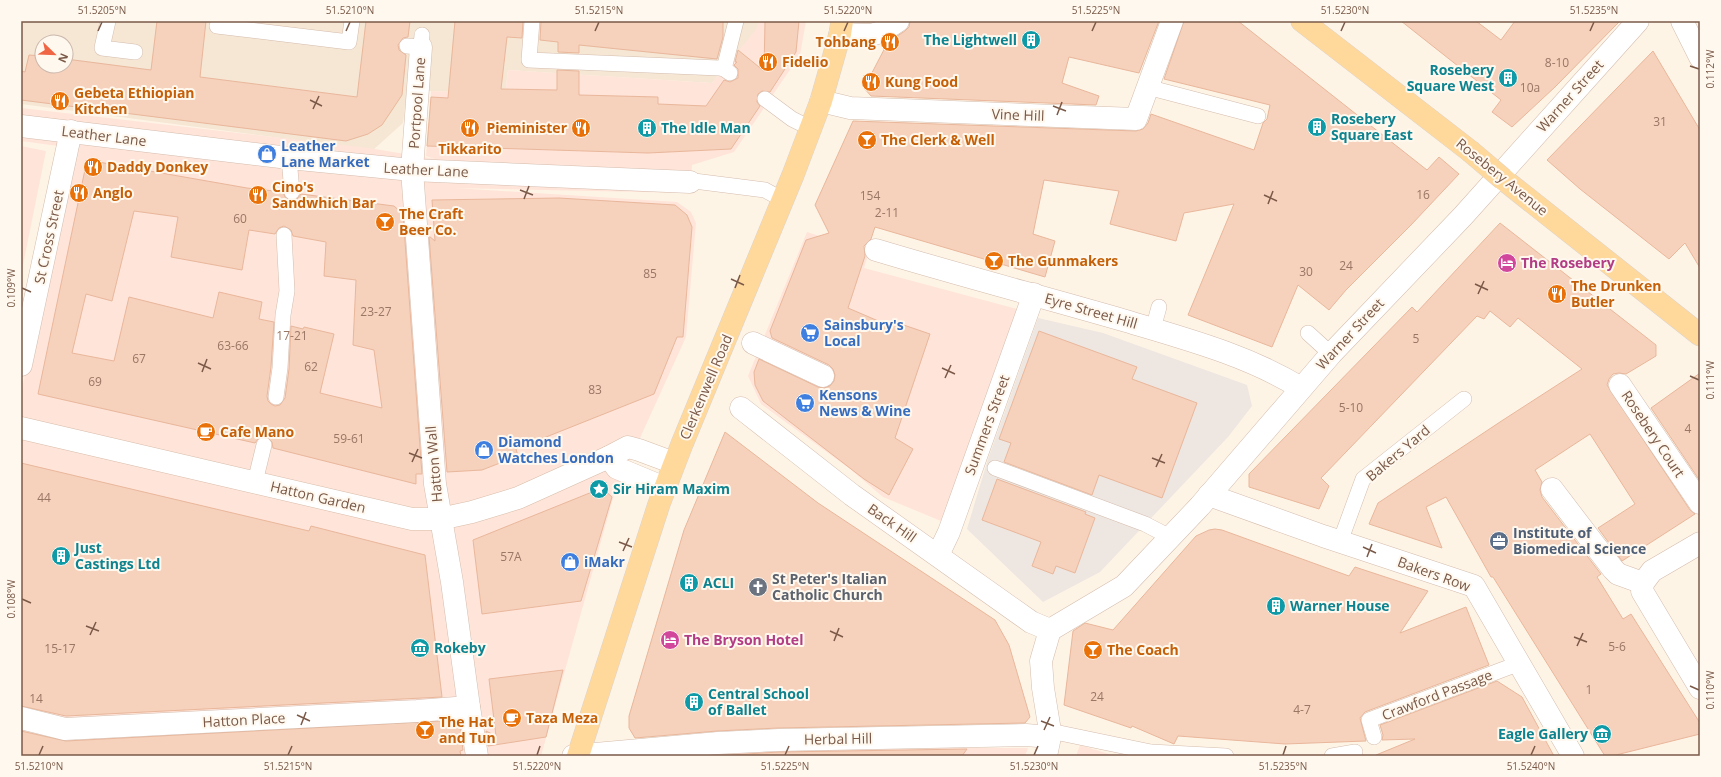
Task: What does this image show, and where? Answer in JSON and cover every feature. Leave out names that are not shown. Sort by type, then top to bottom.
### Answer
[{"type":"main road","name":"Rosebery Avenue","points":[[1302,21],[1470,151],[1700,335]]},
{"type":"main road","name":"Clerkenwell Road","points":[[579,756],[665,488],[783,200],[821,101],[841,28]]},
{"type":"street","points":[[841,28],[871,34],[881,32],[898,21]]},
{"type":"street","name":"Vine Hill","points":[[821,101],[850,108],[1100,113],[1136,119],[1172,21]]},
{"type":"street","name":"Warner Street","points":[[1050,630],[1124,586],[1209,495],[1331,354],[1463,216],[1638,21]]},
{"type":"street","points":[[1682,21],[1700,57]]},
{"type":"street","name":"Portpool Lane","points":[[412,170],[417,43]]},
{"type":"street","name":"Leather Lane","points":[[21,126],[289,158],[412,170],[690,182]]},
{"type":"street","name":"St Cross Street","points":[[21,365],[71,132]]},
{"type":"street","name":"Hatton Wall","points":[[412,170],[435,484],[440,520],[453,588],[477,756]]},
{"type":"street","name":"Eyre Street Hill","points":[[876,250],[1034,294],[1210,346],[1286,379],[1301,388]]},
{"type":"street","name":"Summers Street","points":[[938,555],[949,532],[1034,294]]},
{"type":"street","points":[[753,343],[823,376]]},
{"type":"street","name":"Rosebery Court","points":[[1620,385],[1700,503]]},
{"type":"street","name":"Back Hill","points":[[741,408],[852,495],[1021,613],[1031,622],[1050,630]]},
{"type":"street","name":"Hatton Garden","points":[[21,428],[412,519],[440,520],[518,498],[628,448],[639,450],[674,464]]},
{"type":"street","points":[[609,457],[616,468],[665,488]]},
{"type":"street","points":[[1552,489],[1613,569],[1618,574],[1643,583]]},
{"type":"street","name":"Bakers Row","points":[[1209,495],[1340,542],[1474,586],[1573,756]]},
{"type":"street","points":[[1700,543],[1652,571],[1643,583],[1642,591],[1700,688]]},
{"type":"street","points":[[1049,741],[1041,661],[1050,630]]},
{"type":"street","name":"Hatton Place","points":[[21,718],[65,729],[469,707]]},
{"type":"street","name":"Herbal Hill","points":[[573,756],[718,743],[779,740],[1026,735],[1049,741]]},
{"type":"lane","points":[[108,21],[102,48],[135,52]]},
{"type":"lane","points":[[217,26],[356,42],[352,21]]},
{"type":"lane","points":[[532,21],[529,60],[727,71],[736,21]]},
{"type":"lane","points":[[1148,87],[1258,116]]},
{"type":"lane","points":[[765,99],[792,119],[810,128]]},
{"type":"lane","points":[[289,158],[292,192]]},
{"type":"lane","name":"Leather Lane","points":[[690,182],[694,181],[765,190],[783,200]]},
{"type":"lane","points":[[276,397],[280,368],[283,315],[287,291],[284,235]]},
{"type":"lane","points":[[1153,329],[1159,307]]},
{"type":"lane","points":[[1308,333],[1331,354]]},
{"type":"lane","name":"Bakers Yard","points":[[1340,542],[1363,479],[1464,399]]},
{"type":"lane","points":[[255,482],[264,445]]},
{"type":"lane","points":[[996,468],[1145,524],[1170,537]]},
{"type":"lane","name":"Crawford Passage","points":[[1374,737],[1369,720],[1520,663]]},
{"type":"lane","points":[[1049,741],[1151,752],[1226,756]]},
{"type":"lane","points":[[1332,756],[1355,752]]},
{"type":"shaded area","points":[[21,21],[758,21],[758,28],[712,83],[508,70],[505,94],[407,91],[403,123],[373,150],[21,104]]},
{"type":"shaded area","points":[[758,21],[806,21],[800,55],[734,152],[692,165],[690,193],[455,188],[677,202],[691,212],[696,223],[686,337],[614,495],[541,756],[21,756],[21,393],[73,148],[21,141],[21,108],[369,148],[435,159],[426,156],[431,91],[505,94],[508,70],[712,83],[757,28]]},
{"type":"shaded area","points":[[21,146],[46,151],[21,275]]},
{"type":"shaded area","points":[[807,232],[869,252],[864,268],[1021,310],[941,521],[883,497],[850,469],[761,404],[748,376]]},
{"type":"shaded area","points":[[1038,318],[1103,333],[1247,385],[1252,406],[1228,437],[1100,572],[1043,602],[967,529],[988,459]]},
{"type":"shaded area","points":[[1080,745],[1115,756],[1076,756]]},
{"type":"shaded area","points":[[787,747],[1028,748],[1025,756],[700,756]]},
{"type":"building","points":[[157,21],[206,21],[200,77],[357,97],[366,21],[410,21],[408,37],[403,38],[398,45],[399,50],[406,55],[402,95],[382,125],[368,134],[346,141],[21,100],[21,71],[25,72],[29,55],[34,55],[34,74],[74,74],[74,60],[151,70]]},
{"type":"building","points":[[455,21],[523,21],[522,38],[507,37],[501,89],[557,90],[557,70],[579,71],[579,95],[658,97],[658,104],[706,106],[724,80],[730,82],[738,78],[738,69],[734,65],[737,62],[735,62],[738,50],[764,71],[765,21],[799,21],[796,52],[770,92],[762,91],[758,94],[757,102],[760,106],[731,149],[648,153],[427,146],[431,97],[448,98]]},
{"type":"building","points":[[541,21],[723,21],[723,37],[717,59],[579,45],[579,53],[558,52],[558,42],[540,40]]},
{"type":"building","points":[[910,21],[1159,21],[1139,73],[1069,57],[1062,83],[1099,96],[1096,105],[871,96],[864,88],[888,42],[905,31],[909,27]]},
{"type":"building","points":[[1184,21],[1238,21],[1427,170],[1439,157],[1459,174],[1411,225],[1346,290],[1329,310],[1298,285],[1272,347],[1188,315],[1234,204],[1184,213],[1176,241],[1110,224],[1119,191],[1044,180],[1033,234],[1055,241],[1045,277],[875,227],[871,239],[864,246],[865,256],[848,308],[890,326],[892,321],[930,334],[895,438],[913,449],[889,495],[864,479],[763,401],[755,385],[754,372],[759,359],[818,387],[824,388],[830,386],[834,381],[835,375],[833,369],[829,365],[772,338],[770,331],[806,240],[829,233],[815,205],[853,121],[1136,131],[1143,129],[1148,123],[1151,114],[1254,150],[1263,123],[1267,119],[1270,105],[1164,79]]},
{"type":"building","name":"Rosebery Square West","points":[[1401,21],[1476,21],[1501,40],[1515,21],[1620,21],[1555,87],[1512,127],[1492,112],[1501,100]]},
{"type":"building","points":[[1653,51],[1700,130],[1700,268],[1685,243],[1669,259],[1580,189],[1547,160]]},
{"type":"building","points":[[87,160],[247,188],[283,192],[285,197],[292,201],[297,199],[301,194],[394,206],[403,214],[422,474],[416,474],[416,484],[273,448],[272,442],[266,436],[258,439],[255,443],[38,394]],"holes":[[[134,211],[178,217],[171,257],[242,270],[249,230],[275,234],[279,228],[284,226],[291,230],[293,236],[326,242],[324,276],[356,280],[353,345],[374,350],[382,408],[320,393],[334,334],[304,327],[303,329],[291,326],[289,369],[285,398],[280,405],[275,406],[271,404],[268,401],[267,396],[271,367],[274,322],[259,319],[262,302],[219,292],[213,318],[129,297],[114,361],[72,353],[86,294],[112,301]]]},
{"type":"building","points":[[559,198],[675,205],[687,215],[692,227],[683,337],[677,337],[654,394],[516,449],[518,456],[482,470],[447,472],[429,236],[435,241],[432,200]]},
{"type":"building","points":[[1500,223],[1656,345],[1656,356],[1626,374],[1613,374],[1607,385],[1690,510],[1695,514],[1622,561],[1598,528],[1635,504],[1590,434],[1535,470],[1542,482],[1540,490],[1542,497],[1601,574],[1597,577],[1623,619],[1631,614],[1700,723],[1700,734],[1612,756],[1605,756],[1493,577],[1491,577],[1446,497],[1426,507],[1442,548],[1369,524],[1378,503],[1582,369],[1518,318],[1510,327],[1490,311],[1484,319],[1477,316],[1321,478],[1329,486],[1319,509],[1249,487],[1249,474],[1412,307],[1417,312]]},
{"type":"building","points":[[1039,331],[1137,367],[1132,379],[1197,403],[1162,498],[1099,475],[1092,495],[1004,462],[1011,443],[999,439]]},
{"type":"building","points":[[1700,373],[1700,481],[1651,408]]},
{"type":"building","points":[[725,432],[818,503],[995,620],[1009,645],[1030,717],[1025,723],[778,728],[717,731],[635,738],[629,728],[629,716],[684,530]]},
{"type":"building","points":[[21,463],[309,531],[311,526],[425,555],[442,697],[66,716],[21,706]]},
{"type":"building","points":[[997,479],[1086,512],[1085,514],[1095,518],[1075,573],[1056,566],[1053,574],[1032,566],[1041,542],[982,520]]},
{"type":"building","points":[[602,488],[612,497],[581,601],[482,614],[473,540]]},
{"type":"building","points":[[1215,529],[1222,530],[1349,576],[1355,567],[1428,591],[1400,633],[1466,607],[1489,665],[1365,712],[1360,718],[1366,741],[1285,744],[1178,736],[1174,744],[1132,726],[1131,728],[1064,705],[1073,631],[1085,623],[1113,630],[1196,536]]},
{"type":"building","points":[[563,670],[546,737],[488,746],[486,731],[496,736],[489,679]]},
{"type":"building","points":[[1497,681],[1522,697],[1554,756],[1376,755],[1415,739],[1382,740],[1383,735],[1380,725]]},
{"type":"building","points":[[459,720],[463,750],[460,751],[461,756],[21,756],[21,731],[66,741]]},
{"type":"building","points":[[967,749],[962,756],[713,756],[779,752]]},
{"type":"place","name":"The Lightwell","points":[[1031,40]]},
{"type":"place","name":"Tohbang","points":[[890,42]]},
{"type":"place","name":"Fidelio","points":[[768,62]]},
{"type":"place","name":"Rosebery Square West","points":[[1508,78]]},
{"type":"place","name":"Kung Food","points":[[871,82]]},
{"type":"place","name":"Gebeta Ethiopian Kitchen","points":[[60,101]]},
{"type":"place","name":"Rosebery Square East","points":[[1317,127]]},
{"type":"place","name":"Tikkarito","points":[[470,128]]},
{"type":"place","name":"Pieminister","points":[[581,128]]},
{"type":"place","name":"The Idle Man","points":[[647,128]]},
{"type":"place","name":"The Clerk & Well","points":[[867,140]]},
{"type":"place","name":"Leather Lane Market","points":[[267,154]]},
{"type":"place","name":"Daddy Donkey","points":[[93,167]]},
{"type":"place","name":"Anglo","points":[[79,193]]},
{"type":"place","name":"Cino's Sandwhich Bar","points":[[258,195]]},
{"type":"place","name":"The Craft Beer Co.","points":[[385,222]]},
{"type":"place","name":"The Gunmakers","points":[[994,261]]},
{"type":"place","name":"The Rosebery","points":[[1507,263]]},
{"type":"place","name":"The Drunken Butler","points":[[1557,294]]},
{"type":"place","name":"Sainsbury's Local","points":[[810,333]]},
{"type":"place","name":"Kensons News & Wine","points":[[805,403]]},
{"type":"place","name":"Cafe Mano","points":[[206,432]]},
{"type":"place","name":"Diamond Watches London","points":[[484,450]]},
{"type":"place","name":"Sir Hiram Maxim","points":[[599,489]]},
{"type":"place","name":"Institute of Biomedical Science","points":[[1499,541]]},
{"type":"place","name":"Just Castings Ltd","points":[[61,556]]},
{"type":"place","name":"iMakr","points":[[570,562]]},
{"type":"place","name":"ACLI","points":[[689,583]]},
{"type":"place","name":"St Peter's Italian Catholic Church","points":[[758,587]]},
{"type":"place","name":"Warner House","points":[[1276,606]]},
{"type":"place","name":"The Bryson Hotel","points":[[670,640]]},
{"type":"place","name":"Rokeby","points":[[420,648]]},
{"type":"place","name":"The Coach","points":[[1093,650]]},
{"type":"place","name":"Central School of Ballet","points":[[694,702]]},
{"type":"place","name":"Taza Meza","points":[[512,718]]},
{"type":"place","name":"The Hat and Tun","points":[[425,730]]},
{"type":"place","name":"Eagle Gallery","points":[[1602,734]]}]
